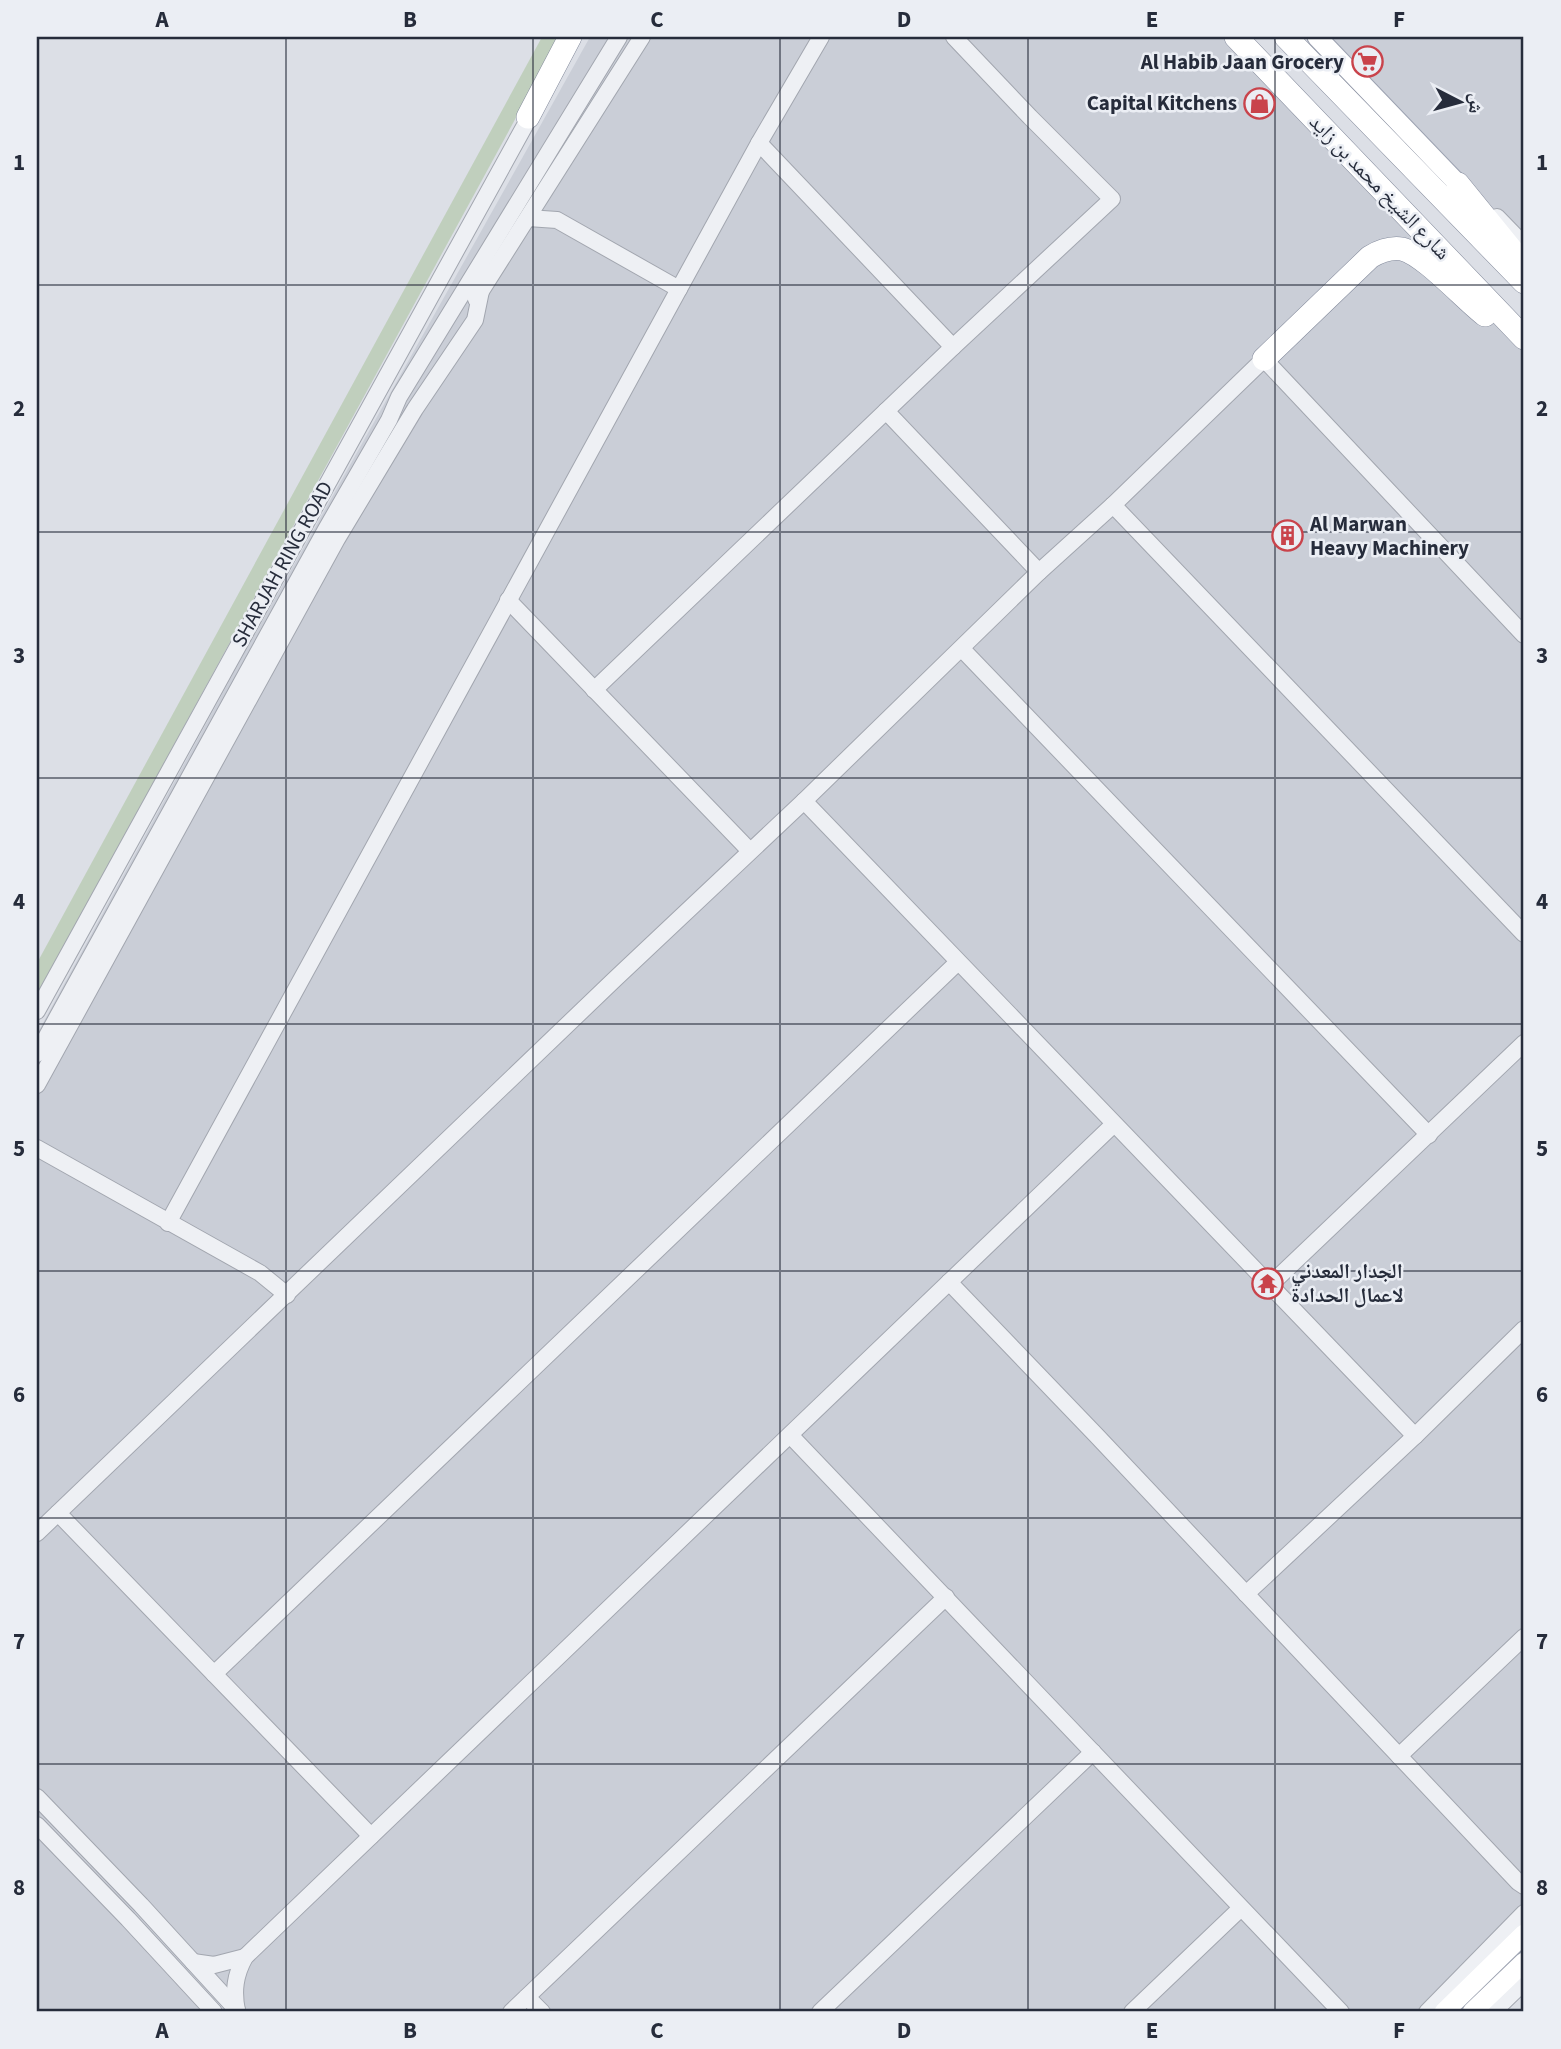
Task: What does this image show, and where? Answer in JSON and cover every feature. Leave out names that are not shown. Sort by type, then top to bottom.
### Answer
[{"type":"highway","points":[[528,117],[570,37]]},
{"type":"highway","name":"شارع الشيخ محمد بن زايد","points":[[1236,37],[1520,334]]},
{"type":"highway","name":"شارع الشيخ محمد بن زايد","points":[[1286,37],[1524,282]]},
{"type":"highway","points":[[1458,184],[1524,266]]},
{"type":"highway","points":[[1264,359],[1370,257],[1377,252],[1394,248],[1411,252],[1488,316],[1520,334]]},
{"type":"main road","points":[[1317,37],[1458,184]]},
{"type":"main road","points":[[1444,2012],[1524,1934]]},
{"type":"main road","points":[[1472,2012],[1524,1962]]},
{"type":"street","name":"SHARJAH RING ROAD","points":[[37,1011],[528,117],[581,37]]},
{"type":"street","points":[[37,1054],[389,420],[399,397],[619,37]]},
{"type":"street","points":[[389,420],[409,401],[642,37]]},
{"type":"street","points":[[594,690],[1112,199],[954,37]]},
{"type":"street","points":[[168,1223],[817,40]]},
{"type":"street","points":[[759,144],[953,347]]},
{"type":"street","points":[[1458,184],[1478,198],[1524,245]]},
{"type":"street","points":[[544,192],[557,220]]},
{"type":"street","points":[[528,218],[557,220],[679,289]]},
{"type":"street","points":[[37,1085],[337,539],[415,409],[475,320],[481,291]]},
{"type":"street","points":[[37,1533],[1264,359],[1524,635]]},
{"type":"street","points":[[886,411],[1039,572]]},
{"type":"street","points":[[1113,505],[1524,934]]},
{"type":"street","points":[[508,600],[750,851]]},
{"type":"street","points":[[962,649],[1429,1135]]},
{"type":"street","points":[[804,801],[1415,1436]]},
{"type":"street","points":[[214,1674],[958,962]]},
{"type":"street","points":[[1270,1285],[1524,1043]]},
{"type":"street","points":[[238,2012],[234,1989],[245,1956],[1114,1124]]},
{"type":"street","points":[[37,1148],[260,1273],[287,1295]]},
{"type":"street","points":[[949,1282],[1521,1884],[1524,1914],[1427,2012]]},
{"type":"street","points":[[1245,1594],[1415,1436],[1524,1329]]},
{"type":"street","points":[[790,1435],[1341,2012]]},
{"type":"street","points":[[58,1513],[371,1836]]},
{"type":"street","points":[[511,2012],[946,1597]]},
{"type":"street","points":[[1399,1756],[1524,1637]]},
{"type":"street","points":[[820,2012],[1093,1752]]},
{"type":"street","points":[[37,1797],[238,2012]]},
{"type":"street","points":[[37,1825],[214,2012]]},
{"type":"street","points":[[1132,2012],[1241,1908]]},
{"type":"street","points":[[193,1962],[215,1965],[245,1956]]},
{"type":"street","points":[[1493,2012],[1524,1983]]},
{"type":"street","points":[[527,1997],[542,2012]]},
{"type":"shaded area","points":[[590,37],[1228,37],[1524,345],[1524,1949],[1457,2012],[227,2012],[37,1814],[37,1034],[244,654]]},
{"type":"shaded area","points":[[1324,37],[1524,37],[1524,250]]},
{"type":"shaded area","points":[[37,1822],[214,2012],[37,2012]]},
{"type":"green space","points":[[542,37],[560,37],[37,996],[37,963]]},
{"type":"place","name":"Al Habib Jaan Grocery","points":[[1367,62]]},
{"type":"place","name":"Capital Kitchens","points":[[1260,103]]},
{"type":"place","name":"Al Marwan Heavy Machinery","points":[[1287,536]]},
{"type":"place","name":"الجدار المعدني لاعمال الحدادة","points":[[1268,1283]]}]
